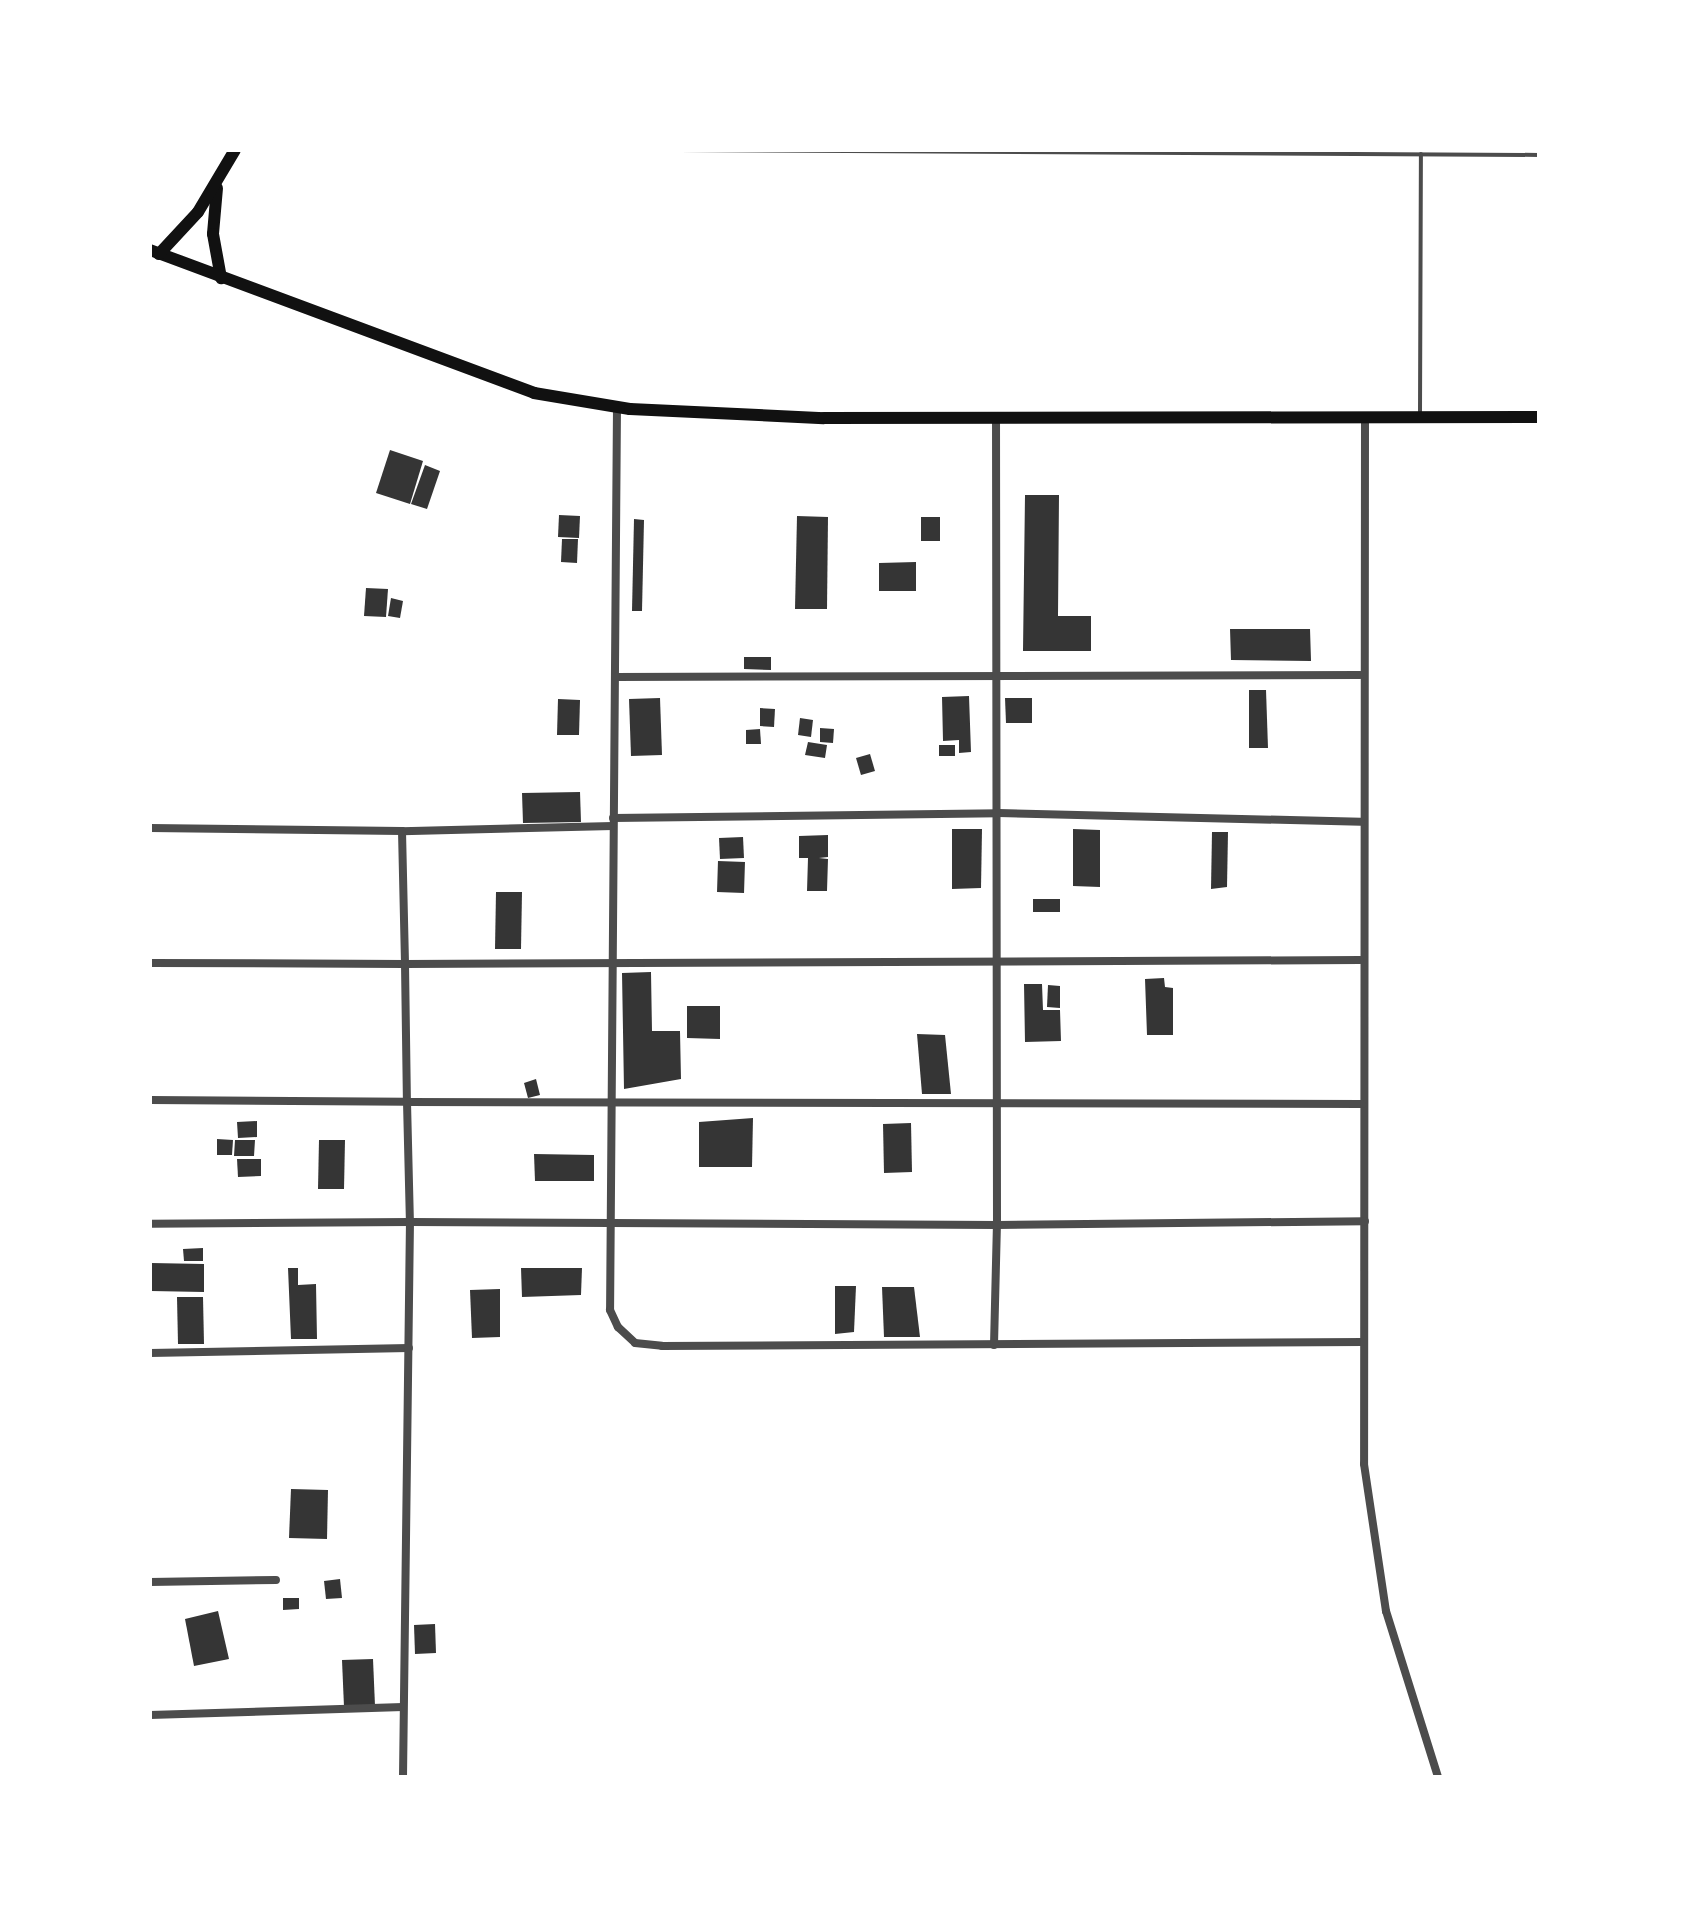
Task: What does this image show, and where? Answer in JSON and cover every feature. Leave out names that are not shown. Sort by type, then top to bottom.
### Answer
[{"type":"main road","points":[[235,150],[217,185],[154,252],[534,393],[617,407],[732,417],[1539,417]]},
{"type":"main road","points":[[217,185],[213,234],[221,278]]},
{"type":"street","points":[[617,407],[610,1310],[635,1343],[994,1345],[1363,1342]]},
{"type":"street","points":[[994,1345],[999,813],[996,415]]},
{"type":"street","points":[[1365,415],[1360,675],[1360,960],[1367,1503],[1386,1611],[1438,1777]]},
{"type":"street","points":[[615,677],[1360,675]]},
{"type":"street","points":[[150,828],[402,831],[613,822],[999,813],[1361,822]]},
{"type":"street","points":[[402,831],[410,1222],[403,1777]]},
{"type":"street","points":[[150,963],[1360,960]]},
{"type":"street","points":[[150,1100],[613,1100],[997,1108],[1362,1104]]},
{"type":"street","points":[[150,1224],[410,1222],[613,1226],[1365,1221]]},
{"type":"street","points":[[150,1353],[409,1348]]},
{"type":"street","points":[[150,1582],[276,1580]]},
{"type":"street","points":[[150,1715],[403,1707]]},
{"type":"lane","points":[[679,150],[1289,151],[1539,155]]},
{"type":"lane","points":[[1420,416],[1421,154]]},
{"type":"building","points":[[390,450],[423,461],[410,504],[376,493]]},
{"type":"building","points":[[425,465],[440,471],[427,509],[411,504]]},
{"type":"building","points":[[1025,495],[1059,495],[1058,616],[1091,616],[1091,651],[1023,651]]},
{"type":"building","points":[[559,515],[580,516],[579,538],[558,537]]},
{"type":"building","points":[[797,516],[828,517],[827,609],[795,609]]},
{"type":"building","points":[[921,517],[940,517],[940,541],[921,541]]},
{"type":"building","points":[[634,519],[644,520],[642,611],[632,611]]},
{"type":"building","points":[[562,539],[578,539],[577,563],[561,562]]},
{"type":"building","points":[[916,562],[916,591],[879,591],[879,563]]},
{"type":"building","points":[[366,588],[388,589],[386,617],[364,616]]},
{"type":"building","points":[[391,598],[403,601],[400,618],[388,616]]},
{"type":"building","points":[[1230,629],[1310,629],[1311,661],[1231,660]]},
{"type":"building","points":[[744,657],[771,657],[771,670],[744,669]]},
{"type":"building","points":[[1249,690],[1266,690],[1268,748],[1249,748]]},
{"type":"building","points":[[969,696],[971,752],[959,753],[959,740],[943,741],[942,697]]},
{"type":"building","points":[[660,698],[662,755],[631,756],[629,699]]},
{"type":"building","points":[[1005,698],[1032,698],[1032,723],[1006,723]]},
{"type":"building","points":[[558,699],[580,700],[579,735],[557,735]]},
{"type":"building","points":[[760,708],[775,709],[774,727],[760,726]]},
{"type":"building","points":[[800,718],[813,720],[811,737],[798,735]]},
{"type":"building","points":[[820,728],[834,729],[833,743],[820,742]]},
{"type":"building","points":[[760,729],[761,744],[746,744],[746,730]]},
{"type":"building","points":[[808,742],[827,745],[825,758],[805,755]]},
{"type":"building","points":[[939,745],[955,745],[955,756],[939,756]]},
{"type":"building","points":[[870,754],[875,771],[861,775],[856,758]]},
{"type":"building","points":[[580,792],[581,822],[523,823],[522,793]]},
{"type":"building","points":[[952,829],[982,829],[981,888],[952,889]]},
{"type":"building","points":[[1073,829],[1100,830],[1100,887],[1073,886]]},
{"type":"building","points":[[1212,832],[1228,832],[1227,887],[1211,889]]},
{"type":"building","points":[[828,835],[828,857],[819,858],[828,859],[827,891],[807,891],[808,858],[799,858],[799,836]]},
{"type":"building","points":[[743,837],[744,858],[720,859],[719,838]]},
{"type":"building","points":[[718,861],[745,862],[744,893],[717,892]]},
{"type":"building","points":[[496,892],[522,892],[521,949],[495,949]]},
{"type":"building","points":[[1033,899],[1060,899],[1060,912],[1033,912]]},
{"type":"building","points":[[651,972],[652,1031],[680,1031],[681,1079],[624,1089],[622,973]]},
{"type":"building","points":[[1164,978],[1165,987],[1173,988],[1173,1035],[1147,1035],[1145,979]]},
{"type":"building","points":[[1024,984],[1042,984],[1043,1010],[1060,1010],[1061,1041],[1025,1042]]},
{"type":"building","points":[[1048,985],[1060,986],[1060,1008],[1047,1007]]},
{"type":"building","points":[[687,1006],[720,1006],[720,1039],[687,1038]]},
{"type":"building","points":[[917,1034],[945,1035],[951,1094],[922,1094]]},
{"type":"building","points":[[536,1079],[540,1095],[528,1098],[524,1083]]},
{"type":"building","points":[[753,1118],[752,1167],[699,1167],[699,1122]]},
{"type":"building","points":[[257,1121],[257,1137],[238,1138],[237,1122]]},
{"type":"building","points":[[911,1123],[912,1172],[884,1173],[883,1124]]},
{"type":"building","points":[[217,1139],[233,1140],[232,1155],[217,1155]]},
{"type":"building","points":[[235,1140],[255,1140],[254,1156],[234,1156]]},
{"type":"building","points":[[319,1140],[345,1140],[344,1189],[318,1189]]},
{"type":"building","points":[[534,1154],[594,1155],[594,1181],[535,1181]]},
{"type":"building","points":[[237,1159],[261,1159],[261,1176],[238,1177]]},
{"type":"building","points":[[203,1248],[203,1261],[184,1261],[183,1249]]},
{"type":"building","points":[[151,1263],[204,1264],[204,1292],[151,1291]]},
{"type":"building","points":[[288,1268],[298,1268],[298,1285],[316,1284],[317,1339],[291,1339]]},
{"type":"building","points":[[521,1268],[582,1268],[581,1295],[522,1297]]},
{"type":"building","points":[[835,1286],[856,1286],[854,1332],[835,1334]]},
{"type":"building","points":[[882,1287],[914,1287],[920,1337],[884,1337]]},
{"type":"building","points":[[500,1289],[500,1337],[472,1338],[470,1290]]},
{"type":"building","points":[[177,1297],[203,1297],[204,1344],[178,1344]]},
{"type":"building","points":[[291,1489],[328,1490],[327,1539],[289,1538]]},
{"type":"building","points":[[340,1579],[342,1598],[326,1599],[324,1581]]},
{"type":"building","points":[[283,1598],[299,1598],[299,1609],[283,1610]]},
{"type":"building","points":[[218,1611],[229,1659],[194,1666],[185,1619]]},
{"type":"building","points":[[435,1624],[436,1653],[415,1654],[414,1625]]},
{"type":"building","points":[[373,1659],[375,1706],[344,1707],[342,1660]]}]
